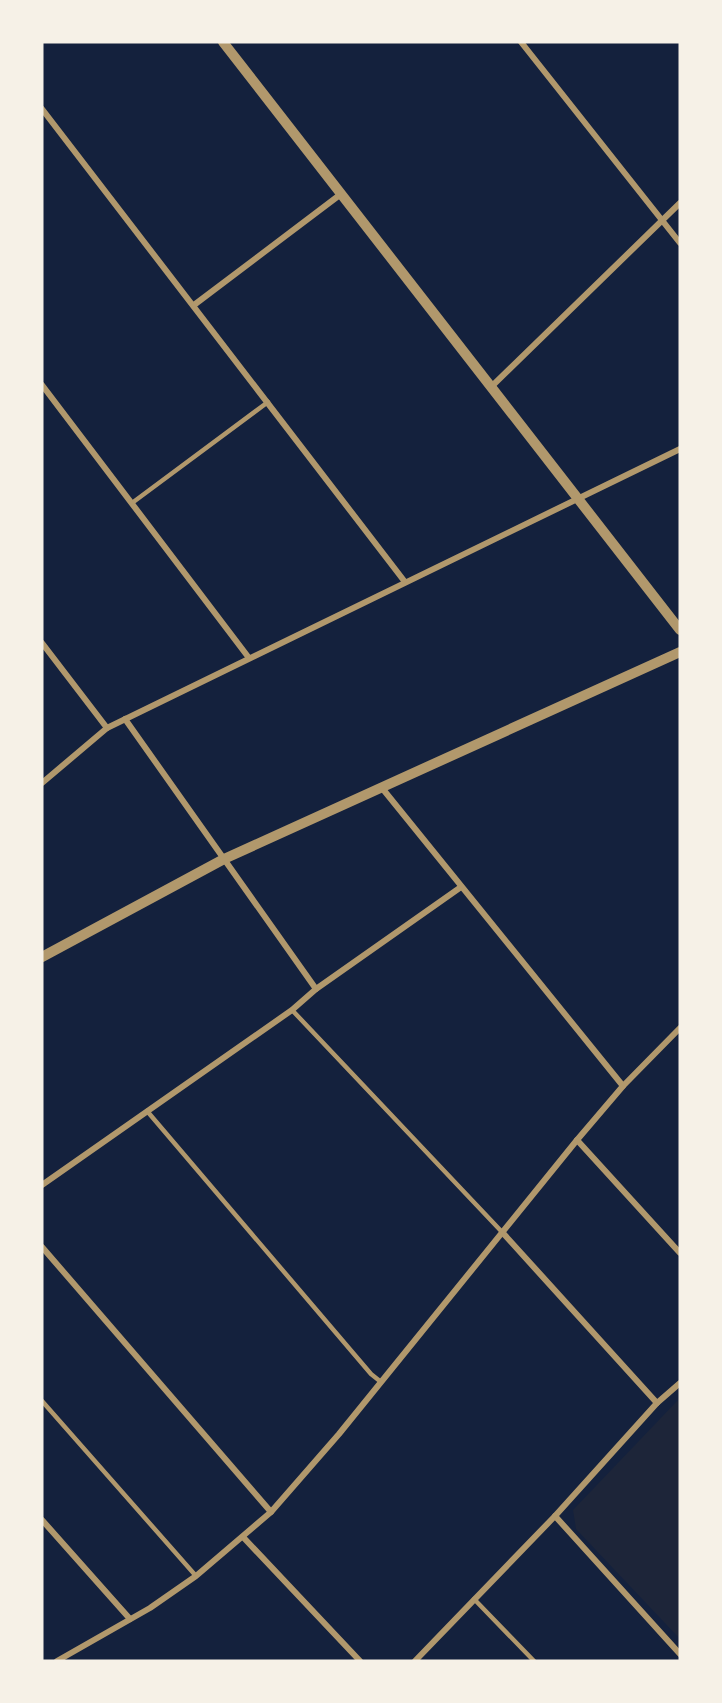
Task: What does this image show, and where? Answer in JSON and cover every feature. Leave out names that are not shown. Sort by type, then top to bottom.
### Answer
[{"type":"street","points":[[223,42],[490,389],[680,630]]},
{"type":"street","points":[[521,42],[680,243]]},
{"type":"street","points":[[42,109],[405,582]]},
{"type":"street","points":[[194,305],[340,194]]},
{"type":"street","points":[[490,389],[680,203]]},
{"type":"street","points":[[42,385],[249,658]]},
{"type":"street","points":[[42,783],[107,728],[680,449]]},
{"type":"street","points":[[42,643],[107,728]]},
{"type":"street","points":[[42,957],[224,859],[680,652]]},
{"type":"street","points":[[125,719],[316,989]]},
{"type":"street","points":[[382,788],[623,1086]]},
{"type":"street","points":[[42,1185],[292,1010],[316,989],[461,887]]},
{"type":"street","points":[[57,1661],[130,1619],[196,1576],[271,1512],[381,1382],[577,1140],[623,1086],[680,1028]]},
{"type":"street","points":[[577,1140],[680,1253]]},
{"type":"street","points":[[502,1232],[657,1403]]},
{"type":"street","points":[[42,1247],[271,1512]]},
{"type":"street","points":[[415,1661],[555,1516],[657,1403],[680,1383]]},
{"type":"street","points":[[555,1516],[680,1654]]},
{"type":"street","points":[[42,1520],[130,1619]]},
{"type":"street","points":[[243,1537],[360,1661]]},
{"type":"lane","points":[[132,503],[268,402]]},
{"type":"lane","points":[[292,1010],[502,1232]]},
{"type":"lane","points":[[147,1111],[363,1365],[381,1382]]},
{"type":"lane","points":[[42,1401],[196,1576]]},
{"type":"lane","points":[[474,1599],[534,1661]]},
{"type":"shaded area","points":[[680,1398],[680,1639],[576,1529],[573,1510]]}]
